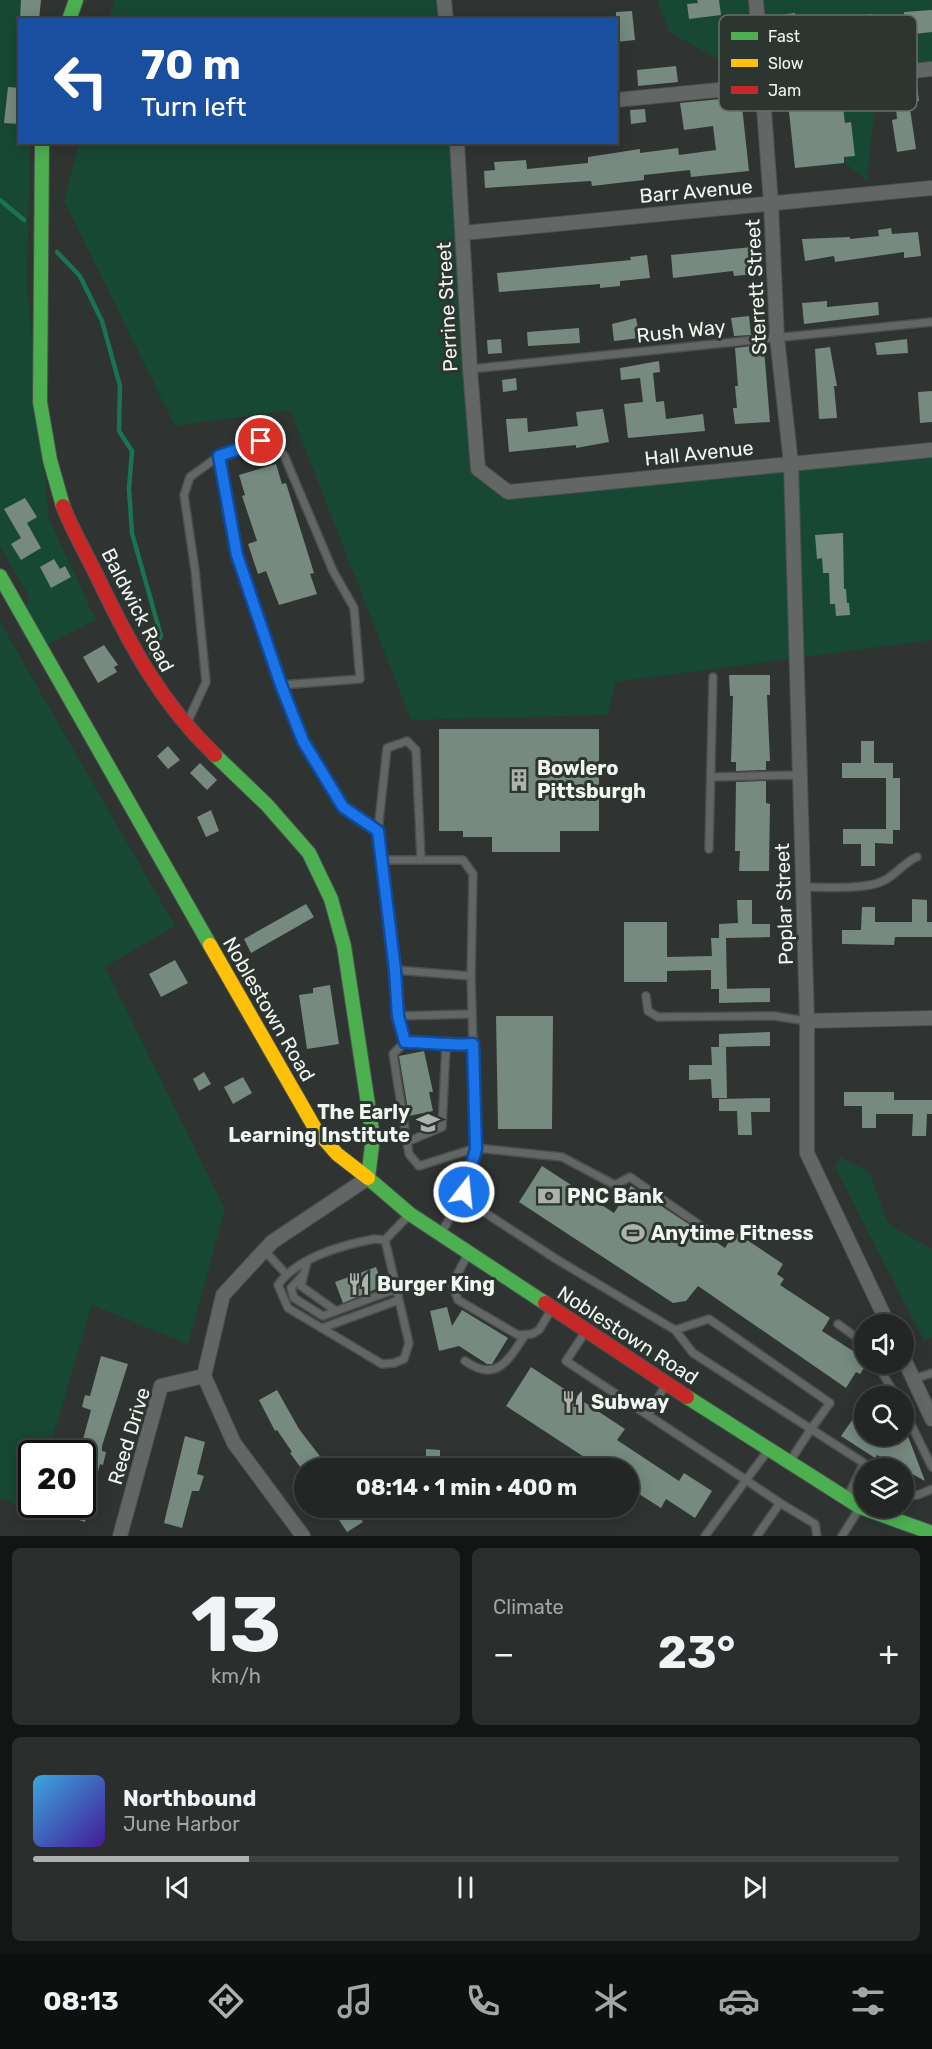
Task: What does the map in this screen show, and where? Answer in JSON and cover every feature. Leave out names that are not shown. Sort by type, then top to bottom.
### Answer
[{"type":"main road","points":[[70,18],[76,0]]},
{"type":"main road","name":"Baldwick Road","points":[[42,144],[40,402],[50,460],[64,508],[132,648],[156,688],[186,726],[267,805],[309,853],[331,899],[344,946],[373,1137],[368,1178]]},
{"type":"main road","name":"Noblestown Road","points":[[0,576],[316,1130],[337,1154],[410,1214],[469,1254],[585,1332],[854,1503]]},
{"type":"main road","name":"Noblestown Road","points":[[888,1518],[925,1533]]},
{"type":"street","points":[[444,0],[446,18]]},
{"type":"street","name":"Sterrett Street","points":[[756,0],[757,15]]},
{"type":"street","points":[[917,71],[932,69]]},
{"type":"street","points":[[618,100],[719,90]]},
{"type":"street","name":"Sterrett Street","points":[[765,111],[777,338],[791,464]]},
{"type":"street","name":"Perrine Street","points":[[457,144],[478,469]]},
{"type":"street","name":"Barr Avenue","points":[[463,232],[932,189]]},
{"type":"street","name":"Hall Avenue","points":[[478,469],[508,492],[932,450]]},
{"type":"street","name":"Poplar Street","points":[[791,464],[804,887],[807,1152],[883,1314]]},
{"type":"street","points":[[807,1021],[932,1018]]},
{"type":"street","points":[[303,1536],[234,1443],[204,1376],[223,1295],[272,1242],[368,1178]]},
{"type":"street","points":[[911,1374],[932,1419]]},
{"type":"street","name":"Reed Drive","points":[[120,1536],[161,1386],[204,1376]]},
{"type":"lane","name":"Rush Way","points":[[470,369],[932,322]]},
{"type":"lane","points":[[186,726],[206,682],[195,570],[184,495],[190,477],[219,456],[261,441],[284,455],[333,571],[354,608],[357,631],[360,679],[281,685]]},
{"type":"lane","points":[[219,456],[237,555],[281,685],[303,741],[343,807],[378,831]]},
{"type":"lane","points":[[709,849],[713,677]]},
{"type":"lane","points":[[405,1042],[398,1016],[384,860],[378,831],[387,748],[407,741],[416,750],[421,860]]},
{"type":"lane","points":[[711,777],[800,775]]},
{"type":"lane","points":[[804,887],[874,885],[886,880],[906,862],[917,857]]},
{"type":"lane","points":[[384,860],[463,860],[473,874],[471,976],[476,1149],[461,1197],[441,1235]]},
{"type":"lane","points":[[395,970],[471,976]]},
{"type":"lane","points":[[646,996],[648,1011],[658,1017],[774,1016],[807,1021]]},
{"type":"lane","points":[[398,1016],[472,1014]]},
{"type":"lane","points":[[473,1044],[446,1046],[441,1042],[405,1042],[393,1054],[409,1154],[418,1166],[476,1149],[562,1157],[615,1185],[630,1177],[717,1237]]},
{"type":"lane","points":[[407,1142],[442,1127],[446,1046]]},
{"type":"lane","points":[[461,1197],[556,1259],[675,1330],[693,1353],[856,1458]]},
{"type":"lane","points":[[385,1240],[410,1214]]},
{"type":"lane","points":[[374,1239],[385,1240],[409,1343],[404,1359],[382,1364],[288,1308],[278,1285],[286,1274],[307,1262],[354,1243],[374,1239]]},
{"type":"lane","points":[[264,1250],[286,1274]]},
{"type":"lane","points":[[469,1254],[453,1277],[453,1292],[458,1300],[511,1334],[525,1335],[539,1330],[551,1309]]},
{"type":"lane","points":[[307,1262],[301,1286],[336,1311]]},
{"type":"lane","points":[[304,1274],[291,1288],[294,1298],[323,1316],[396,1289]]},
{"type":"lane","points":[[321,1328],[399,1300]]},
{"type":"lane","points":[[675,1330],[710,1319],[830,1403],[789,1463]]},
{"type":"lane","points":[[838,1324],[854,1336]]},
{"type":"lane","points":[[585,1332],[566,1361],[814,1524],[818,1536]]},
{"type":"lane","points":[[465,1361],[480,1371],[492,1371],[510,1356],[525,1335]]},
{"type":"lane","points":[[913,1379],[932,1373]]},
{"type":"lane","points":[[648,1415],[667,1384]]},
{"type":"lane","points":[[914,1426],[928,1450],[932,1467]]},
{"type":"lane","points":[[705,1536],[769,1450]]},
{"type":"lane","points":[[847,1499],[854,1486]]},
{"type":"lane","points":[[914,1495],[932,1489]]},
{"type":"lane","points":[[757,1536],[780,1503]]},
{"type":"lane","points":[[843,1536],[854,1517]]},
{"type":"green space","points":[[0,0],[41,0],[39,18],[18,18],[18,144],[30,144],[27,286],[49,519],[96,620],[46,645],[23,638],[28,594],[0,547]]},
{"type":"green space","points":[[114,0],[442,0],[443,18],[110,18]]},
{"type":"green space","points":[[657,0],[932,0],[932,66],[917,65],[917,15],[719,15],[719,59],[669,32]]},
{"type":"green space","points":[[797,111],[874,111],[867,181],[801,126]]},
{"type":"green space","points":[[79,144],[455,144],[486,477],[517,491],[932,450],[932,640],[615,682],[608,715],[411,720],[290,410],[175,426],[64,201]]},
{"type":"green space","points":[[0,622],[175,926],[105,967],[225,1209],[188,1344],[92,1305],[52,1440],[18,1440],[18,1505],[0,1498]]},
{"type":"green space","points":[[841,1157],[869,1172],[887,1220],[896,1229],[932,1249],[932,1337],[924,1341],[914,1321],[914,1314],[910,1314],[835,1167]]},
{"type":"building","points":[[21,0],[41,0],[39,18],[20,18]]},
{"type":"building","points":[[697,0],[719,0],[721,15],[689,19],[687,4],[698,3]]},
{"type":"building","points":[[932,10],[932,32],[917,34],[917,15],[904,15],[904,12]]},
{"type":"building","points":[[632,11],[635,40],[618,42],[616,12]]},
{"type":"building","points":[[676,66],[678,82],[638,86],[637,70]]},
{"type":"building","points":[[8,87],[18,88],[18,124],[4,123]]},
{"type":"building","points":[[719,99],[719,111],[743,111],[749,171],[691,177],[690,170],[644,175],[644,180],[592,186],[591,181],[485,188],[484,171],[495,170],[494,162],[526,160],[527,169],[588,163],[588,157],[640,149],[640,153],[678,148],[679,155],[716,150],[713,126],[684,130],[680,103]]},
{"type":"building","points":[[645,109],[646,122],[631,124],[630,110]]},
{"type":"building","points":[[789,111],[843,111],[845,123],[851,122],[855,156],[844,157],[844,163],[795,168]]},
{"type":"building","points":[[896,111],[910,111],[916,149],[897,152],[892,120],[897,119]]},
{"type":"building","points":[[891,228],[892,234],[918,232],[921,256],[904,258],[904,252],[835,262],[834,256],[805,261],[802,239],[850,237],[850,239],[879,236],[878,230]]},
{"type":"building","points":[[752,247],[755,274],[734,276],[733,271],[673,278],[671,255]]},
{"type":"building","points":[[647,255],[650,278],[620,281],[620,286],[600,288],[600,284],[499,292],[497,273],[631,260],[630,257]]},
{"type":"building","points":[[827,301],[827,307],[878,302],[879,315],[804,324],[802,303]]},
{"type":"building","points":[[749,316],[751,335],[734,336],[731,318]]},
{"type":"building","points":[[636,318],[640,338],[614,341],[612,324]]},
{"type":"building","points":[[579,328],[580,343],[528,346],[527,332]]},
{"type":"building","points":[[501,339],[502,353],[488,354],[487,340]]},
{"type":"building","points":[[907,339],[908,353],[877,355],[875,343]]},
{"type":"building","points":[[752,346],[753,350],[764,349],[770,422],[735,424],[733,408],[737,408],[735,386],[738,386],[735,348]]},
{"type":"building","points":[[830,347],[837,386],[834,386],[837,418],[819,419],[815,349]]},
{"type":"building","points":[[659,361],[660,372],[653,373],[656,402],[664,401],[666,419],[703,414],[705,431],[628,438],[624,404],[643,402],[640,378],[621,380],[620,368]]},
{"type":"building","points":[[516,378],[517,390],[503,392],[502,380]]},
{"type":"building","points":[[932,391],[932,422],[920,423],[918,392]]},
{"type":"building","points":[[603,409],[609,442],[576,448],[576,445],[509,452],[506,419],[527,418],[528,432],[578,426],[576,412]]},
{"type":"building","points":[[276,464],[282,484],[286,483],[314,573],[310,574],[317,594],[279,605],[266,571],[258,574],[248,544],[257,541],[242,496],[245,495],[239,475]]},
{"type":"building","points":[[25,498],[37,517],[27,523],[41,548],[21,560],[11,544],[21,538],[4,509]]},
{"type":"building","points":[[843,533],[844,589],[846,589],[850,615],[836,616],[835,604],[830,604],[829,573],[823,573],[822,558],[817,559],[815,535]]},
{"type":"building","points":[[54,559],[60,569],[65,566],[71,577],[51,588],[40,567]]},
{"type":"building","points":[[104,645],[118,665],[114,667],[117,672],[98,683],[83,657]]},
{"type":"building","points":[[729,675],[770,675],[770,695],[767,695],[770,761],[766,761],[766,770],[736,771],[736,762],[731,762],[733,696],[730,696]]},
{"type":"building","name":"Bowlero Pittsburgh","points":[[439,729],[599,729],[599,831],[560,831],[560,852],[492,852],[492,837],[463,837],[463,831],[439,831]]},
{"type":"building","points":[[861,741],[874,741],[874,763],[893,763],[893,778],[900,778],[900,830],[893,830],[893,844],[875,843],[875,866],[861,866],[861,844],[843,844],[843,829],[886,829],[886,778],[842,778],[842,763],[861,763]]},
{"type":"building","points":[[168,746],[180,760],[168,769],[157,756]]},
{"type":"building","points":[[200,763],[217,780],[207,790],[190,773]]},
{"type":"building","points":[[766,781],[766,803],[770,804],[769,871],[739,871],[740,851],[735,851],[736,782]]},
{"type":"building","points":[[211,810],[219,831],[206,837],[197,817]]},
{"type":"building","points":[[912,899],[927,900],[927,922],[932,922],[932,937],[895,937],[894,945],[842,944],[842,930],[861,930],[862,907],[875,907],[875,922],[912,922]]},
{"type":"building","points":[[737,900],[752,900],[752,924],[770,924],[770,937],[726,938],[727,989],[711,989],[711,970],[667,971],[667,982],[624,982],[624,922],[667,922],[667,957],[712,956],[711,938],[719,938],[719,924],[738,923]]},
{"type":"building","points":[[306,904],[314,917],[251,953],[244,939]]},
{"type":"building","points":[[175,960],[188,983],[161,997],[149,974]]},
{"type":"building","points":[[330,985],[339,1044],[307,1049],[299,995],[313,993],[313,988]]},
{"type":"building","points":[[770,988],[770,1002],[719,1003],[719,989]]},
{"type":"building","points":[[496,1016],[553,1016],[552,1129],[498,1129]]},
{"type":"building","points":[[770,1032],[770,1046],[719,1047],[719,1034]]},
{"type":"building","points":[[711,1047],[726,1047],[727,1098],[712,1098],[711,1079],[689,1080],[689,1065],[712,1065]]},
{"type":"building","points":[[424,1051],[433,1092],[429,1092],[433,1111],[409,1116],[399,1056]]},
{"type":"building","points":[[204,1072],[211,1084],[199,1091],[193,1079]]},
{"type":"building","points":[[243,1077],[252,1093],[233,1104],[224,1087]]},
{"type":"building","points":[[844,1092],[894,1092],[894,1100],[932,1100],[932,1114],[927,1114],[926,1136],[912,1136],[913,1114],[876,1114],[876,1128],[862,1128],[862,1106],[844,1106]]},
{"type":"building","points":[[770,1098],[770,1112],[751,1112],[752,1135],[738,1135],[737,1111],[719,1111],[719,1099]]},
{"type":"building","points":[[542,1166],[614,1213],[631,1186],[725,1248],[735,1232],[783,1264],[777,1274],[784,1279],[780,1285],[830,1318],[822,1331],[854,1352],[855,1374],[846,1388],[698,1286],[686,1301],[673,1303],[519,1202]]},
{"type":"building","name":"Burger King","points":[[376,1267],[383,1286],[343,1303],[335,1282]]},
{"type":"building","points":[[447,1307],[452,1326],[462,1310],[508,1338],[492,1364],[487,1364],[459,1346],[439,1351],[430,1311]]},
{"type":"building","points":[[101,1356],[128,1364],[102,1446],[102,1451],[106,1452],[96,1479],[96,1440],[83,1440],[91,1410],[82,1407],[85,1395],[90,1396]]},
{"type":"building","points":[[531,1367],[625,1429],[617,1440],[679,1481],[684,1473],[712,1491],[695,1518],[666,1499],[661,1508],[639,1494],[639,1458],[586,1458],[506,1406]]},
{"type":"building","points":[[277,1390],[299,1429],[321,1458],[294,1458],[277,1430],[275,1431],[259,1400]]},
{"type":"building","points":[[854,1417],[854,1444],[841,1436]]},
{"type":"building","points":[[185,1436],[205,1442],[197,1474],[204,1476],[199,1491],[192,1491],[182,1528],[164,1523]]},
{"type":"building","points":[[856,1446],[912,1446],[925,1481],[914,1475],[914,1458],[883,1458],[877,1455],[875,1458]]},
{"type":"building","points":[[426,1449],[440,1450],[440,1458],[426,1458]]},
{"type":"building","points":[[72,1518],[86,1518],[85,1522]]},
{"type":"building","points":[[338,1518],[360,1518],[363,1522],[347,1532]]},
{"type":"waterway","points":[[0,200],[24,220]]},
{"type":"waterway","points":[[57,252],[80,276],[102,321],[120,386],[119,431],[132,451],[129,489],[132,533],[161,636],[151,653]]},
{"type":"traffic: fast","points":[[70,18],[76,0]]},
{"type":"traffic: fast","points":[[42,144],[40,402],[50,460],[63,506]]},
{"type":"traffic: fast","points":[[0,576],[210,945]]},
{"type":"traffic: fast","points":[[215,755],[267,805],[309,853],[331,899],[344,946],[373,1137],[368,1178],[410,1214],[545,1303]]},
{"type":"traffic: fast","points":[[687,1397],[860,1507],[932,1533]]},
{"type":"traffic: slow","points":[[210,945],[316,1130],[337,1154],[368,1178]]},
{"type":"traffic: jam","points":[[63,506],[122,626],[148,672],[178,714],[215,755]]},
{"type":"traffic: jam","points":[[545,1303],[687,1397]]},
{"type":"place","name":"Bowlero Pittsburgh","points":[[519,780]]},
{"type":"place","name":"The Early Learning Institute","points":[[428,1123]]},
{"type":"place","name":"PNC Bank","points":[[549,1196]]},
{"type":"place","name":"Anytime Fitness","points":[[633,1233]]},
{"type":"place","name":"Burger King","points":[[359,1284]]},
{"type":"place","name":"Subway","points":[[573,1402]]},
{"type":"route","points":[[261,441],[219,456],[237,555],[281,685],[303,741],[343,807],[378,831],[384,860],[398,1016],[405,1042],[441,1042],[446,1046],[473,1044],[476,1149],[464,1192]]}]
